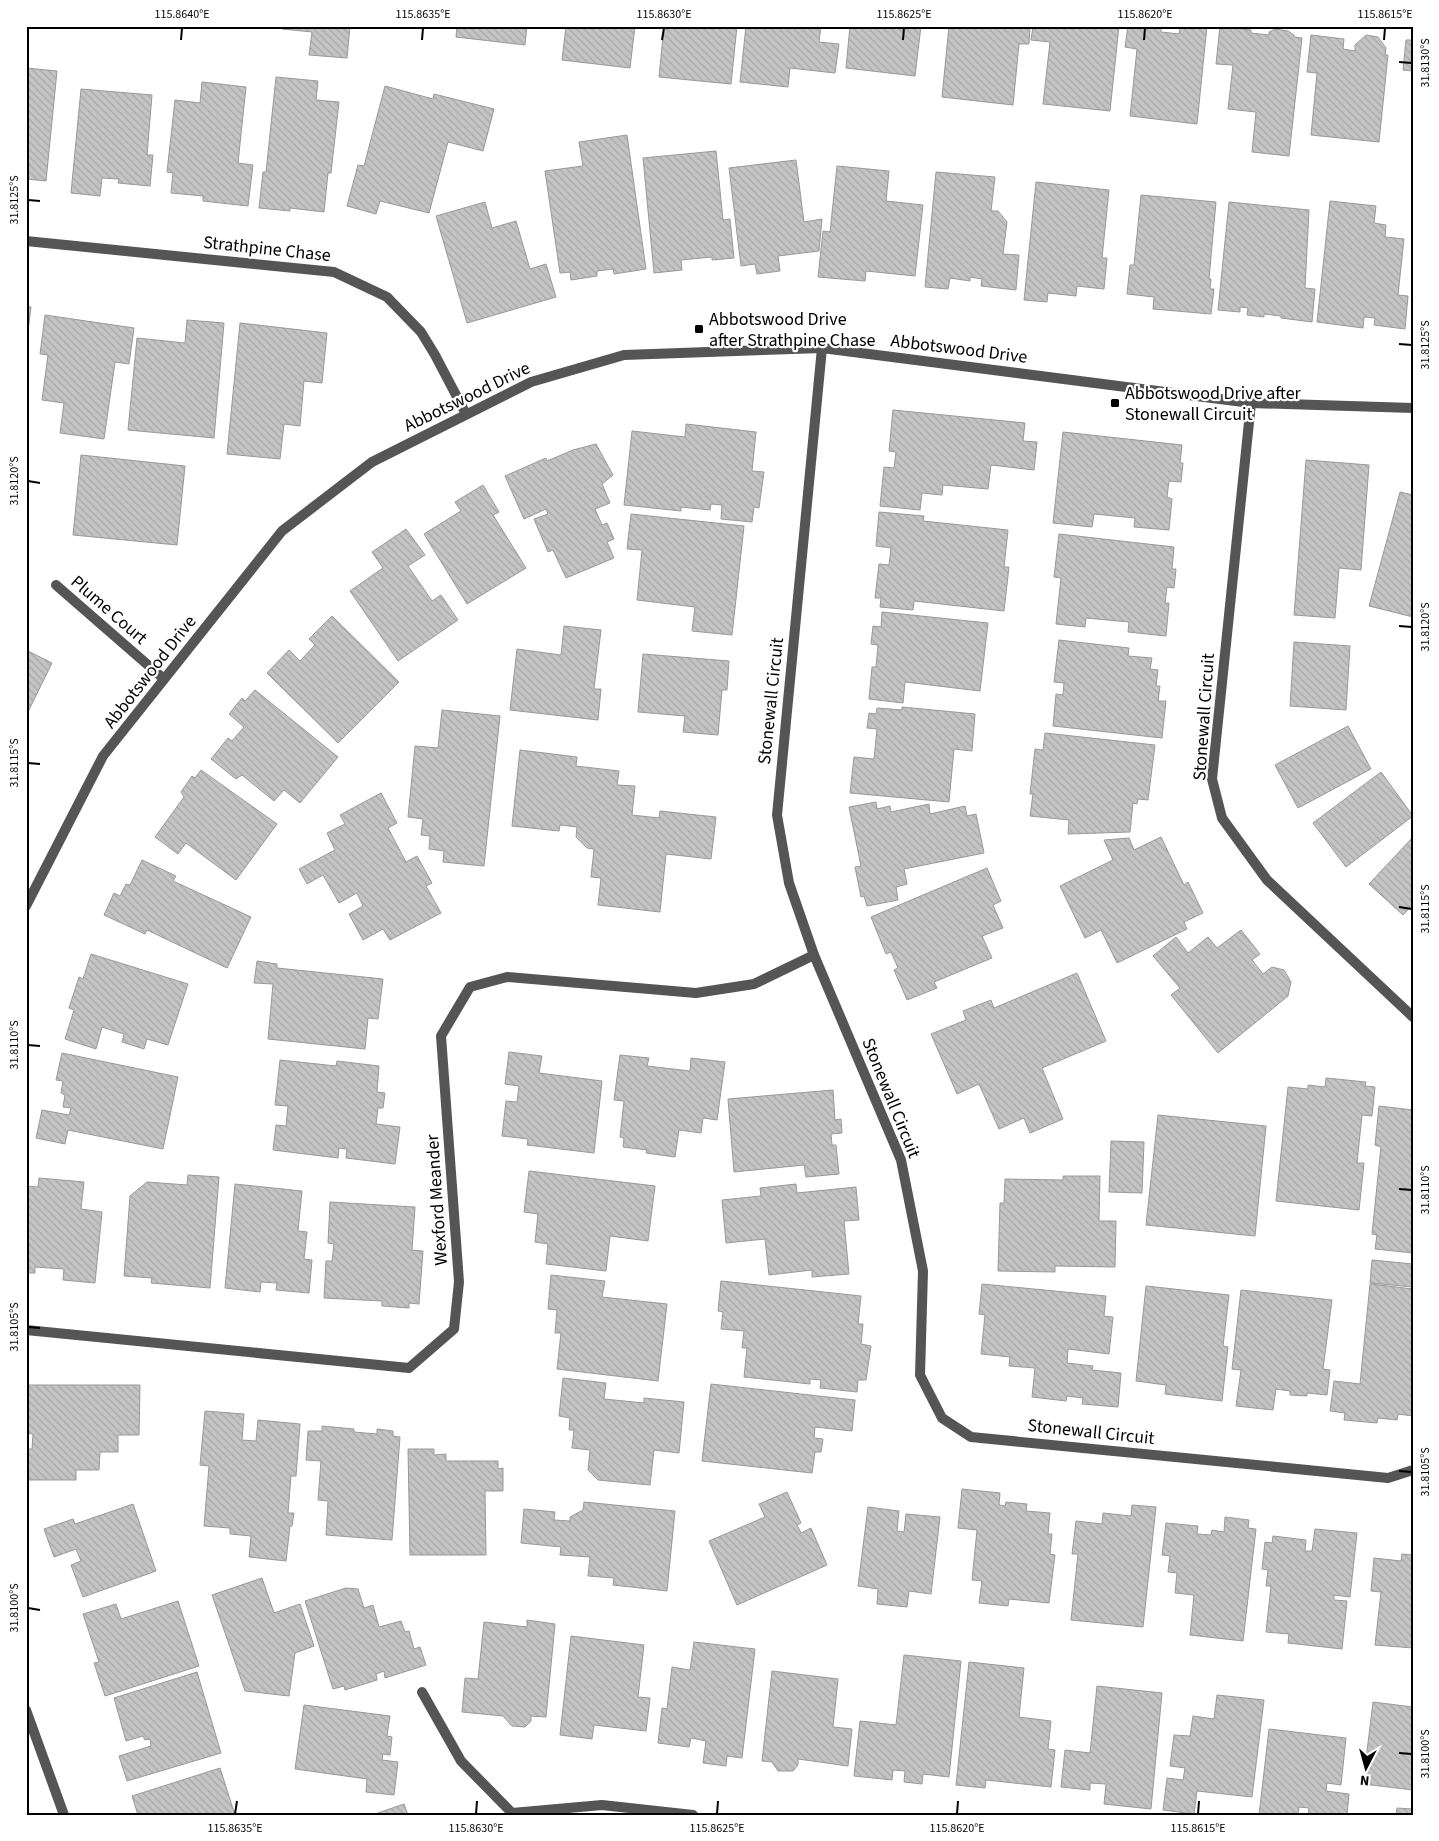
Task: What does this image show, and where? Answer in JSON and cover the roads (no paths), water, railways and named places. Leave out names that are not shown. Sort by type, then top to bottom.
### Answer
[{"type":"street","name":"Strathpine Chase","points":[[26,241],[334,272],[387,296],[421,332],[466,414]]},
{"type":"street","name":"Abbotswood Drive","points":[[26,906],[103,756],[282,531],[372,462],[531,382],[624,355],[822,348],[1251,403],[1413,408]]},
{"type":"street","name":"Stonewall Circuit","points":[[822,348],[777,815],[789,883],[814,955],[901,1160],[923,1271],[920,1376],[942,1418],[971,1437],[1388,1478],[1413,1470]]},
{"type":"street","name":"Stonewall Circuit","points":[[1251,403],[1212,779],[1222,818],[1267,880],[1413,1017]]},
{"type":"street","name":"Plume Court","points":[[56,585],[164,680]]},
{"type":"street","name":"Wexford Meander","points":[[26,1330],[409,1368],[454,1329],[459,1282],[441,1036],[470,987],[506,977],[696,994],[754,984],[814,955]]},
{"type":"street","points":[[422,1692],[461,1761],[512,1814],[602,1805],[693,1815]]},
{"type":"street","points":[[26,1710],[64,1815]]},
{"type":"place","name":"Abbotswood Drive after Strathpine Chase","points":[[699,329]]},
{"type":"place","name":"Abbotswood Drive after Stonewall Circuit","points":[[1115,403]]}]
